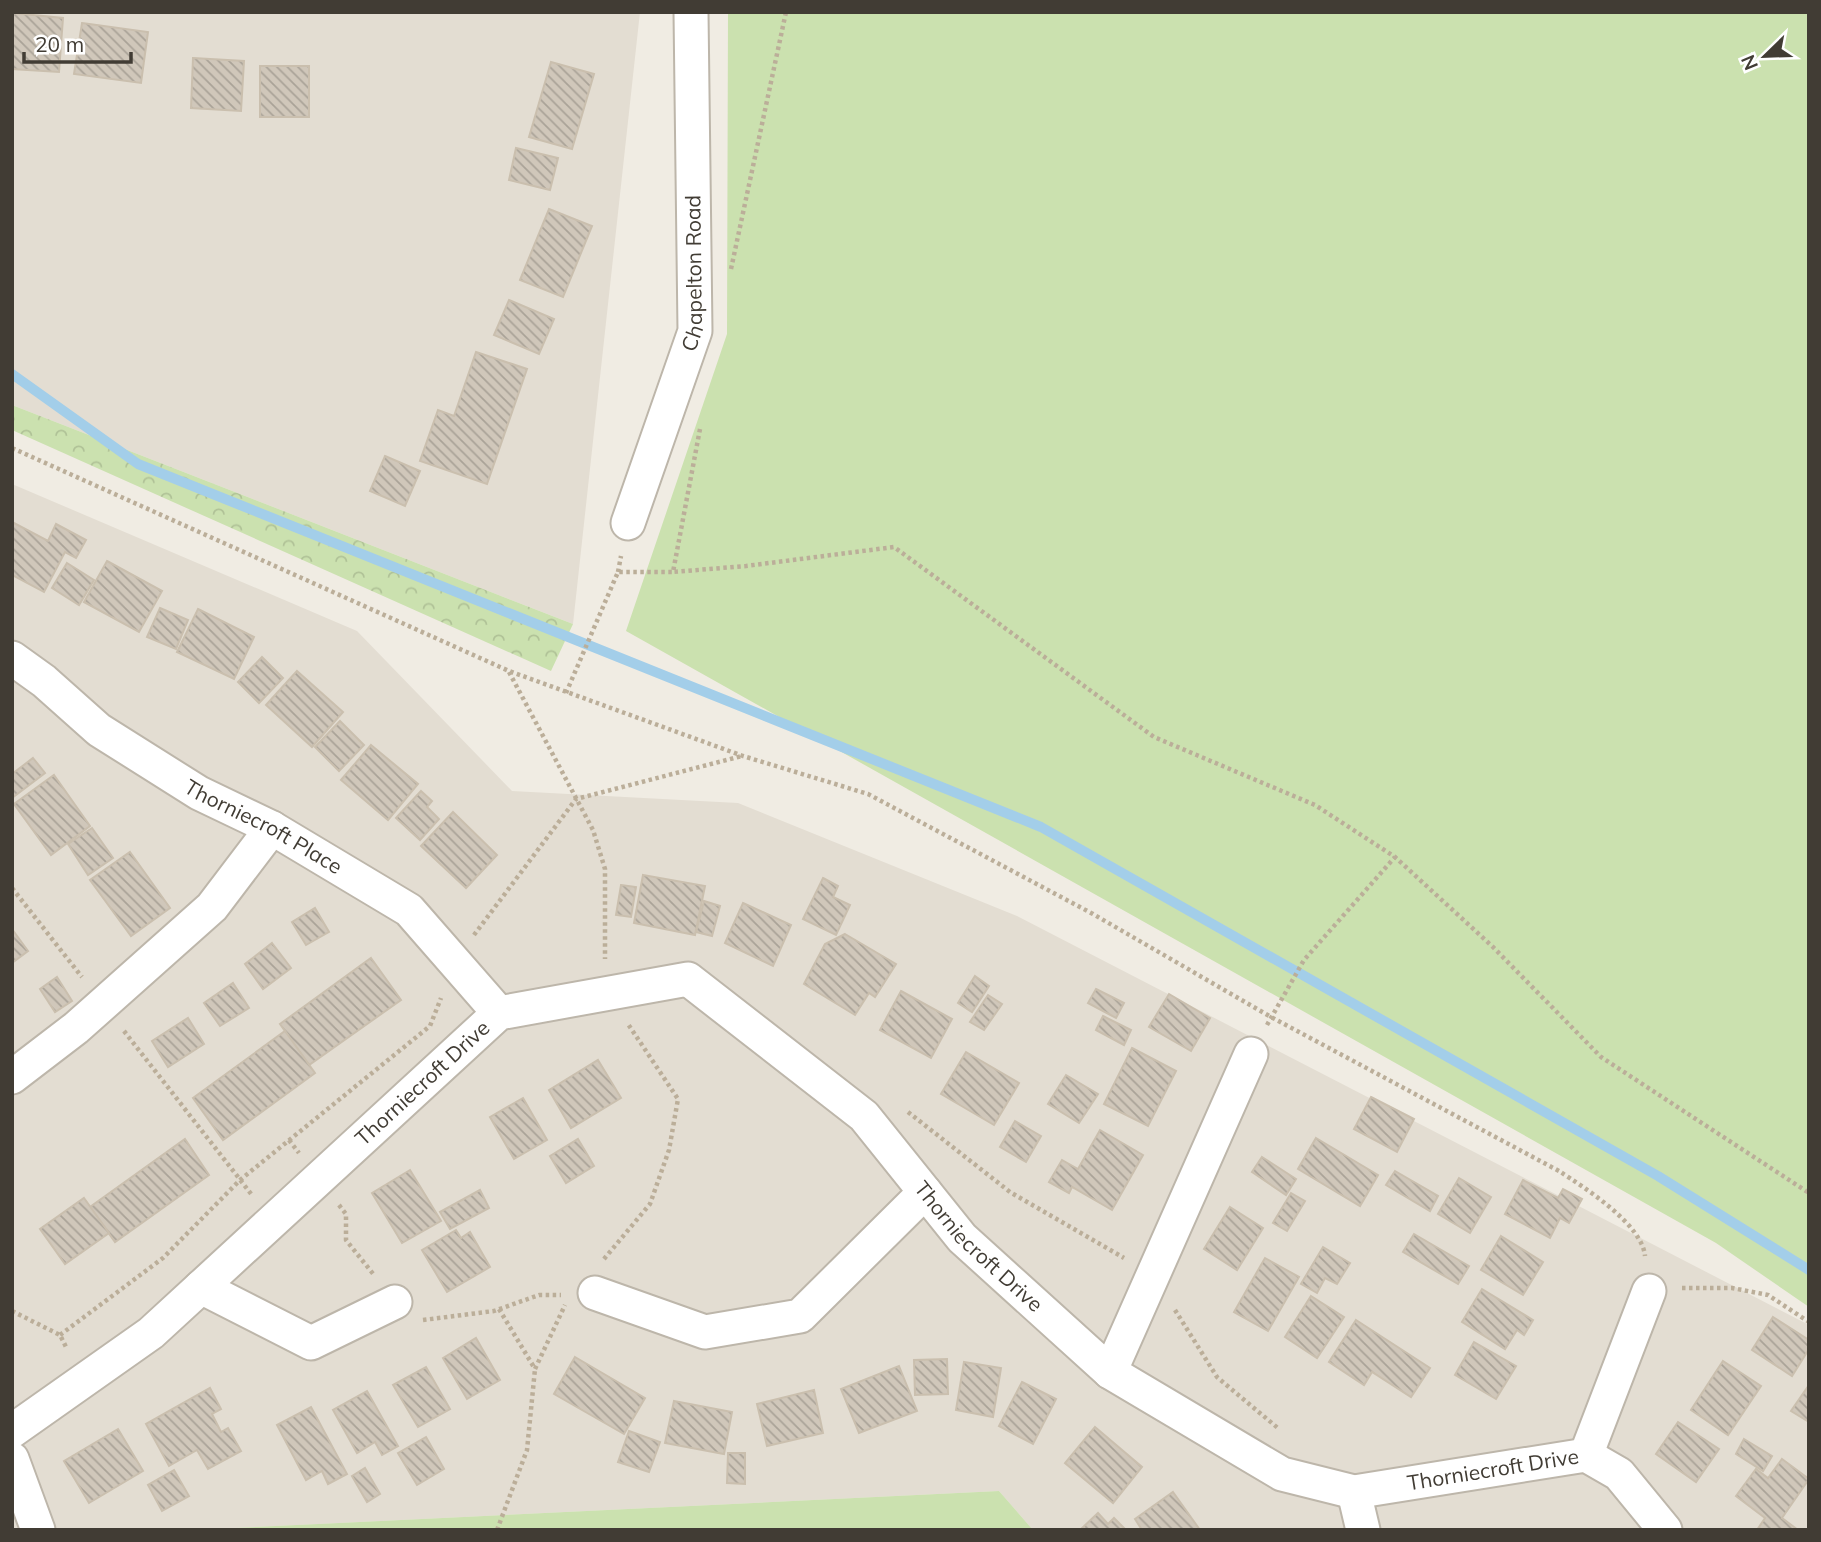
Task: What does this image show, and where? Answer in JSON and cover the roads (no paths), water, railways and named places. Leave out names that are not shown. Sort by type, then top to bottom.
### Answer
[{"type":"street","name":"Chapelton Road","points":[[628,523],[695,331],[691,12]]},
{"type":"street","name":"Thorniecroft Place","points":[[12,658],[44,681],[99,730],[199,793],[272,828],[409,910],[499,1013]]},
{"type":"street","points":[[12,1077],[103,1004],[212,907],[272,828]]},
{"type":"street","name":"Thorniecroft Drive","points":[[12,1431],[151,1333],[499,1013],[688,979],[864,1116],[962,1238],[1110,1372],[1282,1474],[1354,1492],[1587,1455],[1619,1474],[1665,1530]]},
{"type":"street","points":[[1110,1372],[1251,1054]]},
{"type":"street","points":[[596,1279],[705,1332],[800,1316],[925,1192]]},
{"type":"street","points":[[201,1287],[311,1343],[395,1302]]},
{"type":"street","points":[[1587,1455],[1649,1291]]},
{"type":"street","points":[[12,1459],[38,1530]]},
{"type":"street","points":[[1354,1492],[1363,1530]]},
{"type":"waterway","points":[[12,374],[138,464],[1041,827],[1658,1176],[1809,1270]]}]
